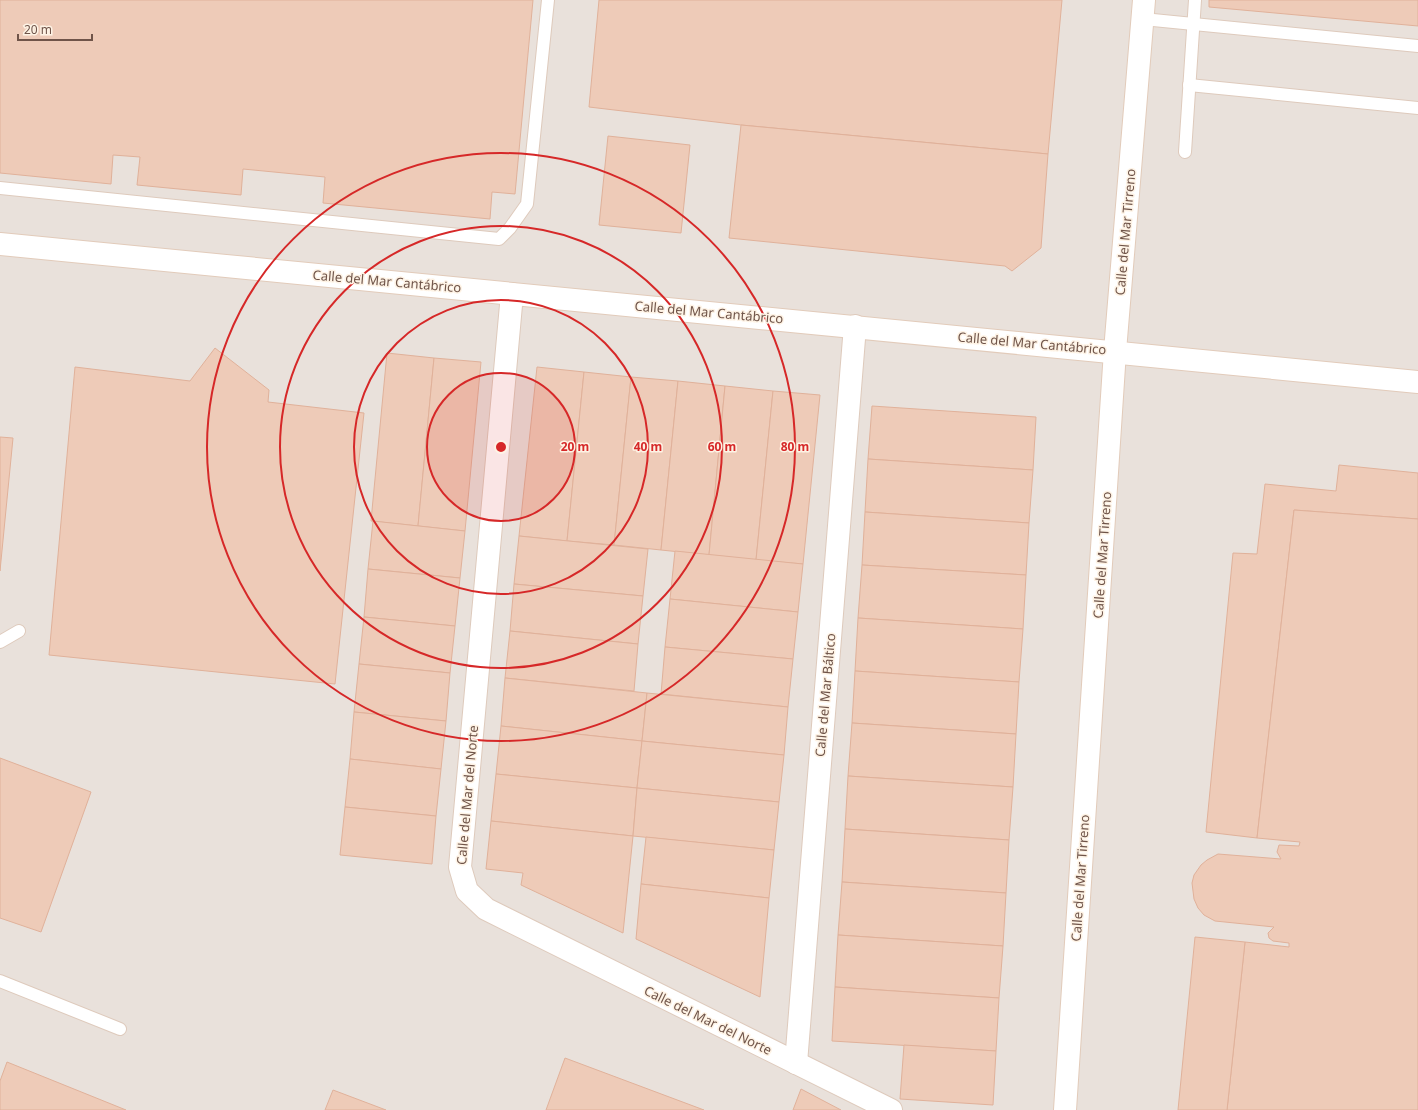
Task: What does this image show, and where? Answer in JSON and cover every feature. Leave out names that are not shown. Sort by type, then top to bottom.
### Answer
[{"type":"street","name":"Calle del Mar Tirreno","points":[[1065,1110],[1115,351],[1143,9]]},
{"type":"street","name":"Calle del Mar Cantábrico","points":[[0,244],[1115,351],[1418,382]]},
{"type":"street","name":"Calle del Mar del Norte","points":[[512,294],[460,867],[467,891],[486,909],[890,1110]]},
{"type":"street","name":"Calle del Mar Báltico","points":[[796,1063],[855,326]]},
{"type":"lane","points":[[0,188],[499,239],[510,228],[527,204],[548,0]]},
{"type":"lane","points":[[1185,152],[1195,0]]},
{"type":"lane","points":[[1143,9],[1193,24],[1418,46]]},
{"type":"lane","points":[[1189,85],[1418,108]]},
{"type":"lane","points":[[0,642],[19,631]]},
{"type":"lane","points":[[0,981],[120,1029]]},
{"type":"shaded area","points":[[0,0],[1418,0],[1418,1110],[0,1110]]},
{"type":"building","points":[[0,0],[533,0],[515,194],[492,192],[490,219],[323,203],[325,177],[243,169],[241,195],[137,185],[140,157],[113,155],[111,184],[0,173]]},
{"type":"building","points":[[599,0],[1062,0],[1048,154],[741,125],[589,107]]},
{"type":"building","points":[[1209,0],[1418,0],[1418,26],[1209,7]]},
{"type":"building","points":[[741,125],[1048,154],[1041,248],[1012,271],[1005,266],[729,238]]},
{"type":"building","points":[[608,136],[690,145],[681,233],[599,225]]},
{"type":"building","points":[[215,348],[269,390],[268,402],[364,413],[335,684],[49,655],[75,367],[190,381]]},
{"type":"building","points":[[387,353],[434,358],[418,526],[371,521]]},
{"type":"building","points":[[434,358],[481,362],[465,531],[418,526]]},
{"type":"building","points":[[537,367],[584,372],[567,541],[519,536]]},
{"type":"building","points":[[584,372],[631,377],[614,545],[567,541]]},
{"type":"building","points":[[631,377],[678,381],[661,550],[614,545]]},
{"type":"building","points":[[678,381],[725,386],[709,555],[661,550]]},
{"type":"building","points":[[725,386],[773,391],[756,560],[709,555]]},
{"type":"building","points":[[773,391],[820,395],[803,564],[756,560]]},
{"type":"building","points":[[872,406],[1036,417],[1033,470],[868,459]]},
{"type":"building","points":[[0,437],[13,438],[0,571]]},
{"type":"building","points":[[868,459],[1033,470],[1029,523],[865,512]]},
{"type":"building","points":[[1339,465],[1418,473],[1418,519],[1294,510],[1257,838],[1206,832],[1233,553],[1257,554],[1265,484],[1336,491]]},
{"type":"building","points":[[1294,510],[1418,519],[1418,1110],[1227,1110],[1245,942],[1289,947],[1289,943],[1273,941],[1269,938],[1268,933],[1274,927],[1215,921],[1204,915],[1198,908],[1194,899],[1192,883],[1194,875],[1201,865],[1218,854],[1281,859],[1277,852],[1279,845],[1299,846],[1300,842],[1257,838]]},
{"type":"building","points":[[865,512],[1029,523],[1026,575],[862,565]]},
{"type":"building","points":[[373,521],[465,531],[460,578],[368,569]]},
{"type":"building","points":[[519,536],[648,549],[643,596],[514,584]]},
{"type":"building","points":[[675,551],[803,564],[798,612],[670,599]]},
{"type":"building","points":[[862,565],[1026,575],[1023,629],[858,618]]},
{"type":"building","points":[[368,569],[460,578],[455,626],[364,617]]},
{"type":"building","points":[[514,584],[643,596],[638,644],[510,631]]},
{"type":"building","points":[[670,599],[798,612],[793,659],[665,647]]},
{"type":"building","points":[[364,617],[455,626],[450,673],[359,664]]},
{"type":"building","points":[[858,618],[1023,629],[1019,682],[855,671]]},
{"type":"building","points":[[510,631],[638,644],[634,691],[505,678]]},
{"type":"building","points":[[665,647],[793,659],[788,707],[661,694]]},
{"type":"building","points":[[359,664],[450,673],[446,721],[354,712]]},
{"type":"building","points":[[855,671],[1019,682],[1016,734],[852,723]]},
{"type":"building","points":[[505,678],[647,693],[642,741],[501,726]]},
{"type":"building","points":[[647,693],[788,707],[784,755],[642,741]]},
{"type":"building","points":[[354,712],[446,721],[441,769],[350,759]]},
{"type":"building","points":[[852,723],[1016,734],[1013,787],[848,776]]},
{"type":"building","points":[[501,726],[642,741],[637,788],[496,774]]},
{"type":"building","points":[[642,741],[784,755],[779,802],[637,788]]},
{"type":"building","points":[[0,758],[91,792],[41,932],[0,918]]},
{"type":"building","points":[[350,759],[441,769],[436,816],[345,807]]},
{"type":"building","points":[[496,774],[637,788],[633,836],[491,821]]},
{"type":"building","points":[[848,776],[1013,787],[1009,840],[845,829]]},
{"type":"building","points":[[637,788],[779,802],[774,850],[633,836]]},
{"type":"building","points":[[345,807],[436,816],[432,864],[340,855]]},
{"type":"building","points":[[491,821],[633,836],[623,933],[521,885],[523,873],[486,869]]},
{"type":"building","points":[[845,829],[1009,840],[1006,893],[842,882]]},
{"type":"building","points":[[646,837],[774,850],[769,898],[641,884]]},
{"type":"building","points":[[842,882],[1006,893],[1003,946],[838,935]]},
{"type":"building","points":[[641,884],[769,898],[760,997],[636,939]]},
{"type":"building","points":[[838,935],[1003,946],[999,998],[835,987]]},
{"type":"building","points":[[1195,937],[1245,942],[1227,1110],[1178,1110]]},
{"type":"building","points":[[835,987],[999,998],[996,1051],[832,1041]]},
{"type":"building","points":[[904,1045],[996,1051],[993,1105],[900,1099]]},
{"type":"building","points":[[565,1058],[704,1110],[546,1110]]},
{"type":"building","points":[[7,1062],[126,1110],[0,1110],[0,1081]]},
{"type":"building","points":[[801,1089],[841,1110],[793,1110]]},
{"type":"building","points":[[333,1090],[386,1110],[325,1110]]}]
